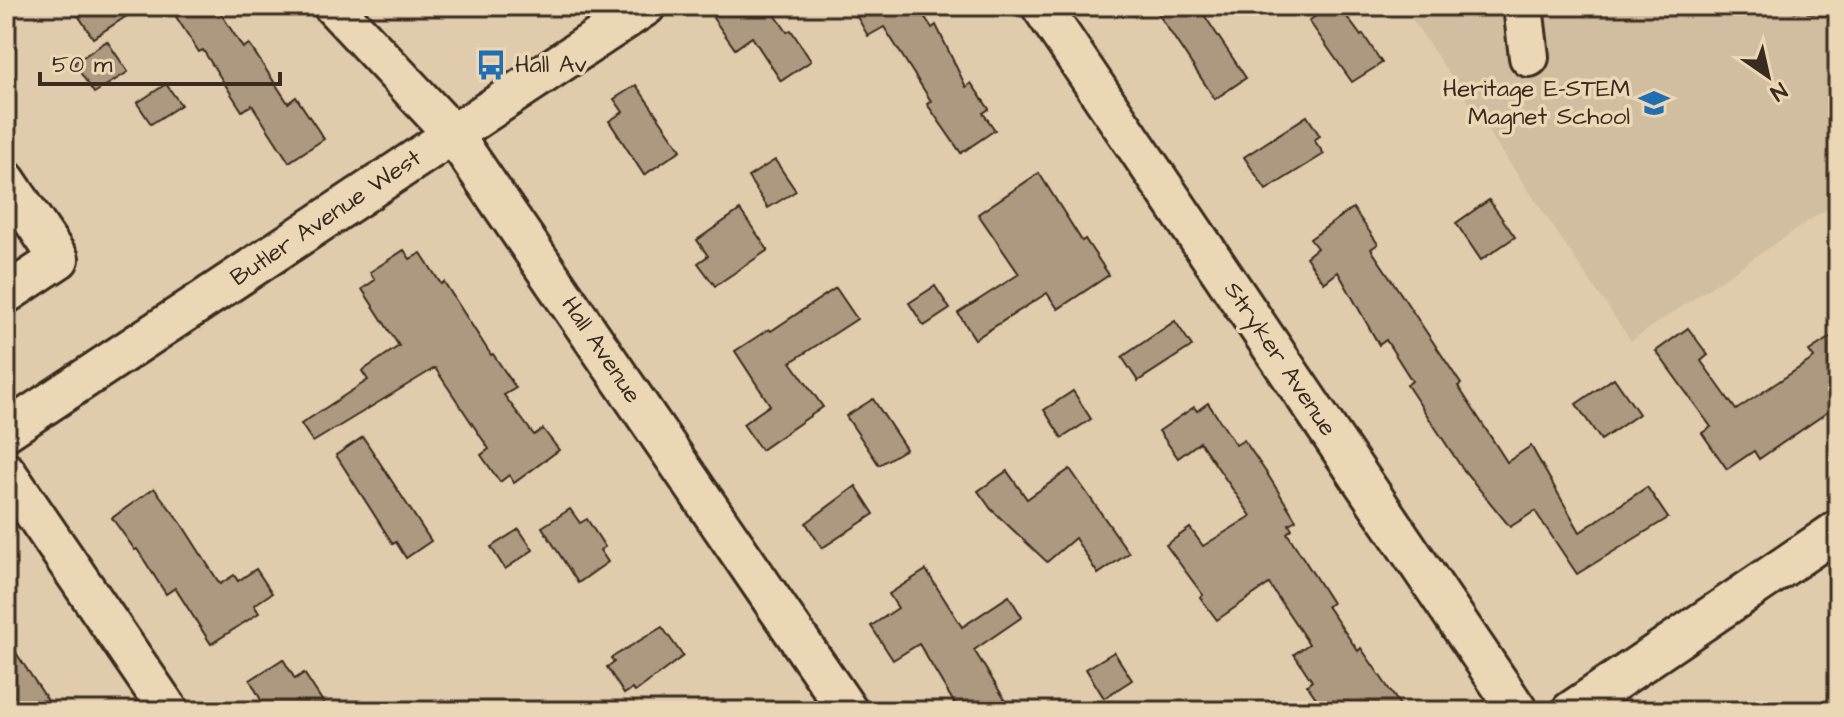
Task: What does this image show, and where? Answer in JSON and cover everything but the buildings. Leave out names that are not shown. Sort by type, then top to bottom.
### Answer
[{"type":"street","name":"Hall Avenue","points":[[333,6],[453,134],[848,711]]},
{"type":"street","name":"Butler Avenue West","points":[[6,431],[646,6]]},
{"type":"street","name":"Stryker Avenue","points":[[1041,6],[1518,711]]},
{"type":"street","points":[[1523,6],[1529,57]]},
{"type":"street","points":[[6,180],[59,259],[6,294]]},
{"type":"street","points":[[6,472],[169,711]]},
{"type":"street","points":[[1571,711],[1838,530]]},
{"type":"path","points":[[1765,6],[1838,15]]},
{"type":"path","points":[[1824,14],[1825,6]]},
{"type":"shaded area","name":"Heritage E-STEM Magnet School","points":[[1403,6],[1838,6],[1838,201],[1631,341]]},
{"type":"place","name":"Hall Av","points":[[491,65]]},
{"type":"place","name":"Heritage E-STEM Magnet School","points":[[1654,103]]}]
